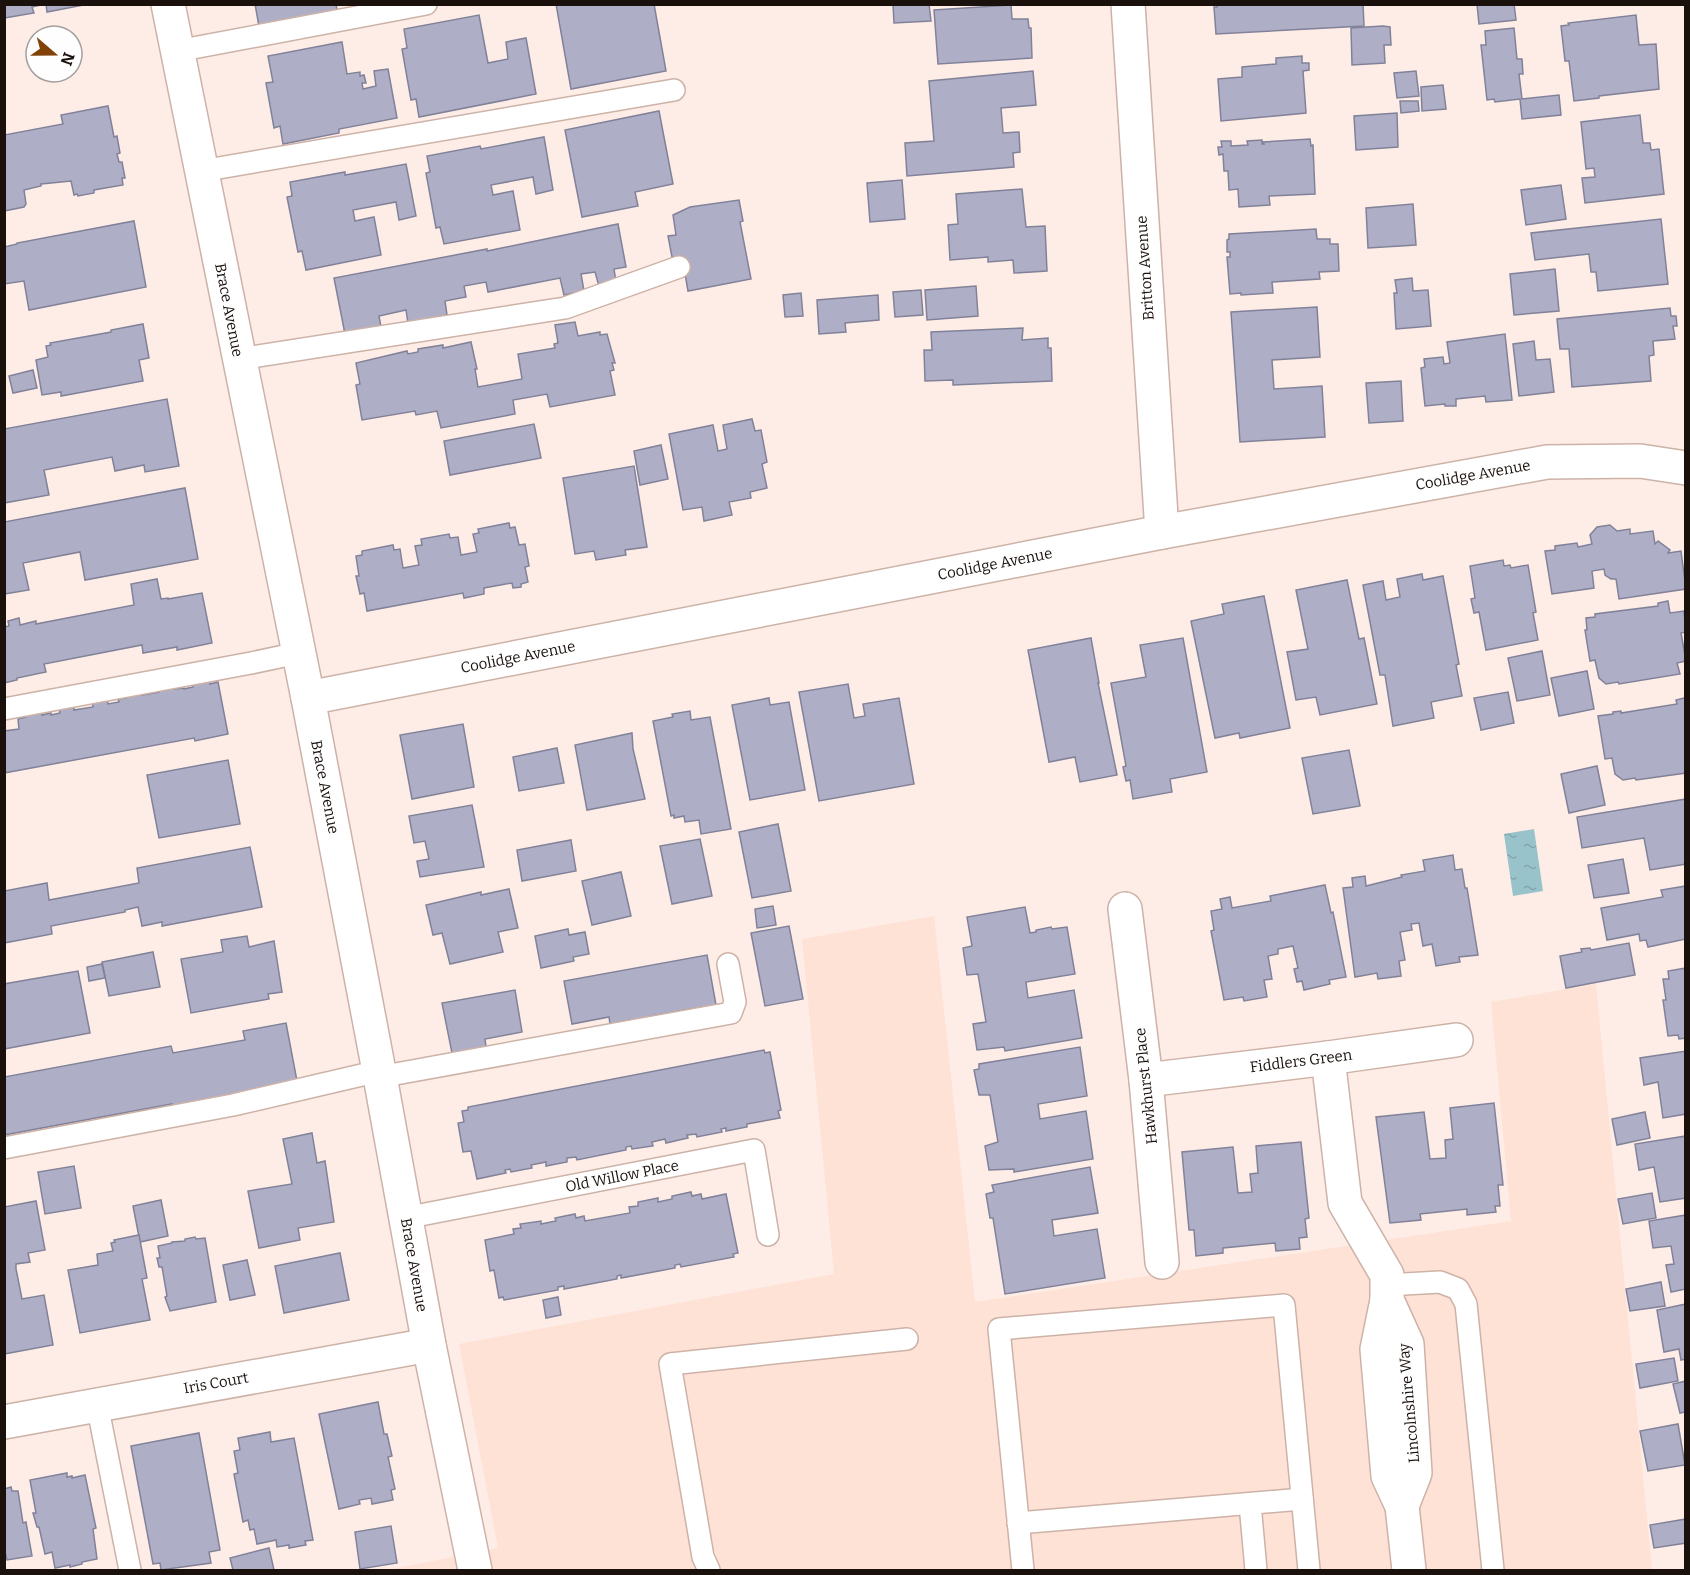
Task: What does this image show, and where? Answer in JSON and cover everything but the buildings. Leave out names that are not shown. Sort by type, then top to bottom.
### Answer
[{"type":"street","name":"Brace Avenue","points":[[168,4],[308,698],[429,1345],[475,1570]]},
{"type":"street","name":"Britton Avenue","points":[[1128,4],[1162,532]]},
{"type":"street","name":"Coolidge Avenue","points":[[308,698],[1162,532],[1547,462],[1640,461],[1686,468]]},
{"type":"street","name":"Hawkhurst Place","points":[[1125,909],[1146,1080],[1162,1262]]},
{"type":"street","name":"Fiddlers Green","points":[[1146,1080],[1456,1040]]},
{"type":"street","name":"Lincolnshire Way","points":[[1328,1058],[1345,1203],[1387,1275],[1387,1293],[1407,1344],[1415,1473],[1402,1506],[1409,1570]]},
{"type":"street","name":"Iris Court","points":[[4,1422],[429,1345]]},
{"type":"lane","points":[[177,51],[426,4]]},
{"type":"lane","points":[[201,171],[674,90]]},
{"type":"lane","points":[[239,359],[565,308],[679,267]]},
{"type":"lane","points":[[4,709],[239,666],[298,652]]},
{"type":"lane","points":[[4,1148],[233,1106],[379,1074],[731,1013],[735,1002],[728,964]]},
{"type":"lane","name":"Old Willow Place","points":[[405,1218],[754,1150],[768,1235]]},
{"type":"lane","points":[[1387,1293],[1440,1282],[1458,1289],[1466,1304],[1493,1570]]},
{"type":"lane","points":[[1023,1570],[999,1329],[1284,1305],[1309,1570]]},
{"type":"lane","points":[[709,1570],[703,1557],[670,1364],[907,1339]]},
{"type":"lane","points":[[97,1404],[130,1570]]},
{"type":"lane","points":[[1018,1523],[1302,1499]]},
{"type":"lane","points":[[1250,1504],[1256,1570]]},
{"type":"shaded area","points":[[934,916],[975,1302],[1511,1221],[1491,1002],[1596,984],[1652,1570],[387,1570],[498,1548],[459,1344],[834,1274],[802,939]]},
{"type":"water","points":[[1534,829],[1543,891],[1513,896],[1504,834]]}]
